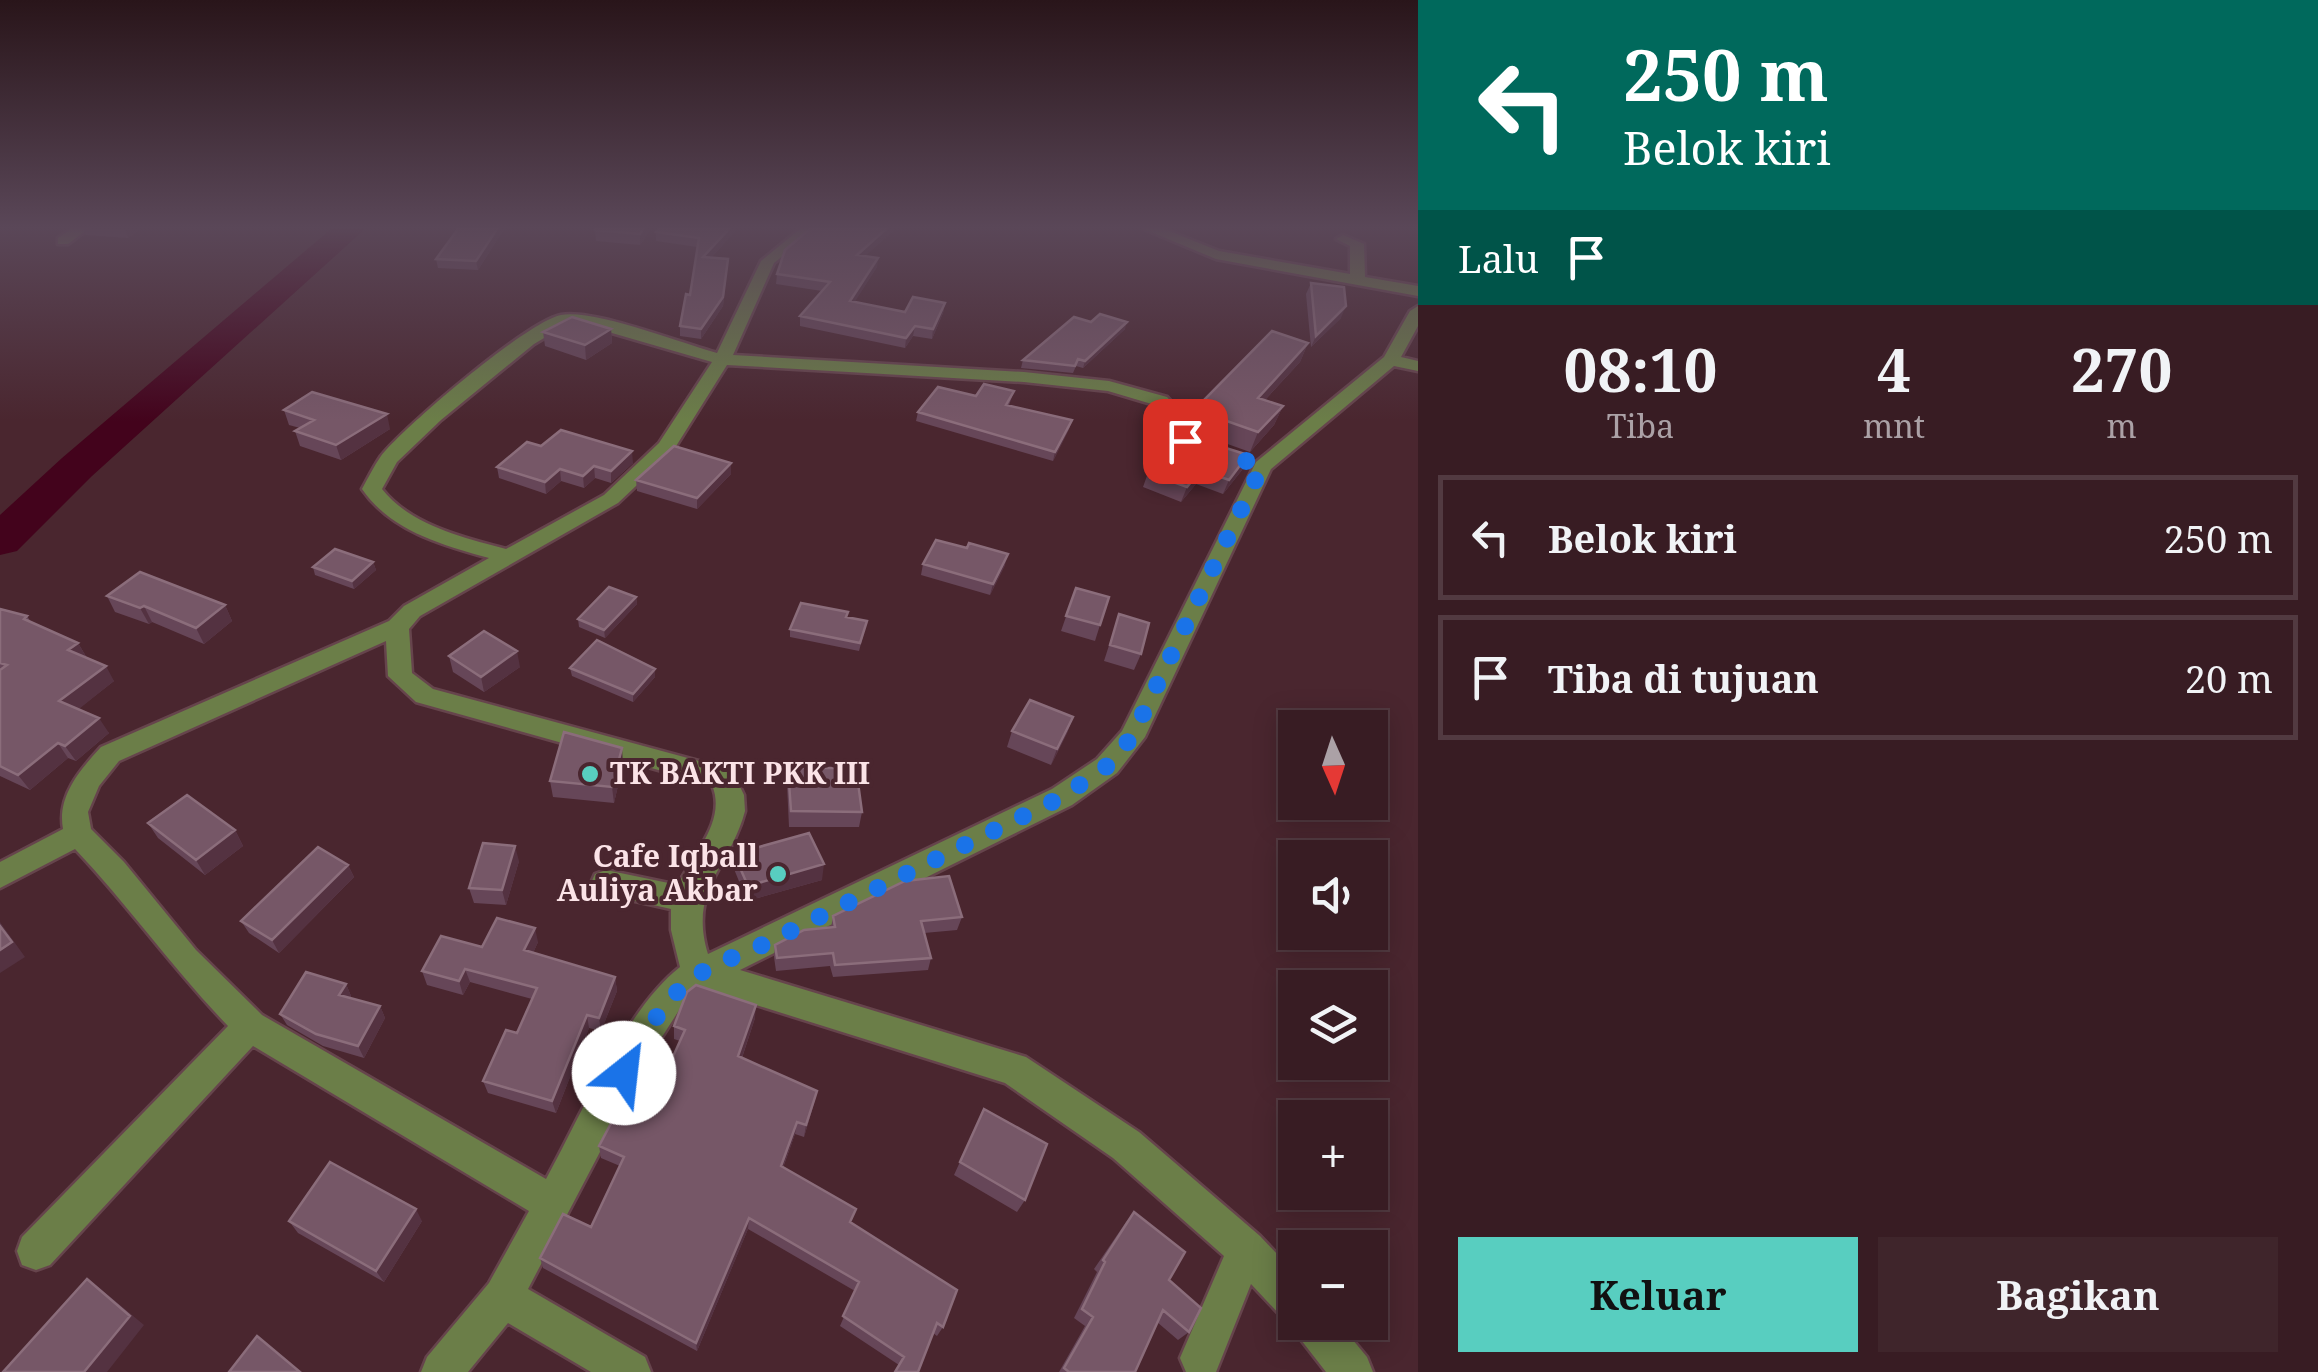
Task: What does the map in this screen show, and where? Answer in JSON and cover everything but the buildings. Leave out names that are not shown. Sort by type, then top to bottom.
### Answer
[{"type":"street","points":[[554,1205],[250,1026],[185,960],[114,871],[78,834],[74,812],[87,781],[110,754],[398,627],[412,611],[611,499],[666,446],[722,360],[753,293]]},
{"type":"street","points":[[442,1372],[503,1297],[642,1040],[672,993],[698,972],[746,953],[1062,797],[1107,766],[1132,737],[1247,461],[1404,363],[1418,311]]},
{"type":"street","points":[[510,558],[465,545],[379,502],[372,489],[389,459],[434,416],[528,340],[562,320],[582,319],[722,360],[1024,377],[1109,386],[1161,401],[1168,408],[1174,432],[1185,441],[1247,461]]},
{"type":"street","points":[[398,627],[400,676],[425,696],[722,777],[733,794],[732,820],[700,868],[687,900],[684,930],[698,972]]},
{"type":"street","points":[[0,876],[78,834]]},
{"type":"street","points":[[606,883],[687,900]]},
{"type":"street","points":[[698,972],[1014,1069],[1126,1145],[1246,1250],[1278,1284]]},
{"type":"street","points":[[36,1251],[250,1026]]},
{"type":"street","points":[[1200,1358],[1246,1250]]},
{"type":"street","points":[[503,1297],[630,1372]]},
{"type":"street","points":[[1326,1340],[1352,1372]]},
{"type":"waterway","points":[[0,541],[77,467],[277,293]]},
{"type":"place","name":"TK BAKTI PKK III","points":[[590,774]]},
{"type":"place","name":"Cafe Iqball Auliya Akbar","points":[[778,874]]},
{"type":"route","points":[[624,1073],[672,993],[698,972],[746,953],[1062,797],[1107,766],[1132,737],[1262,466],[1185,441]]}]
